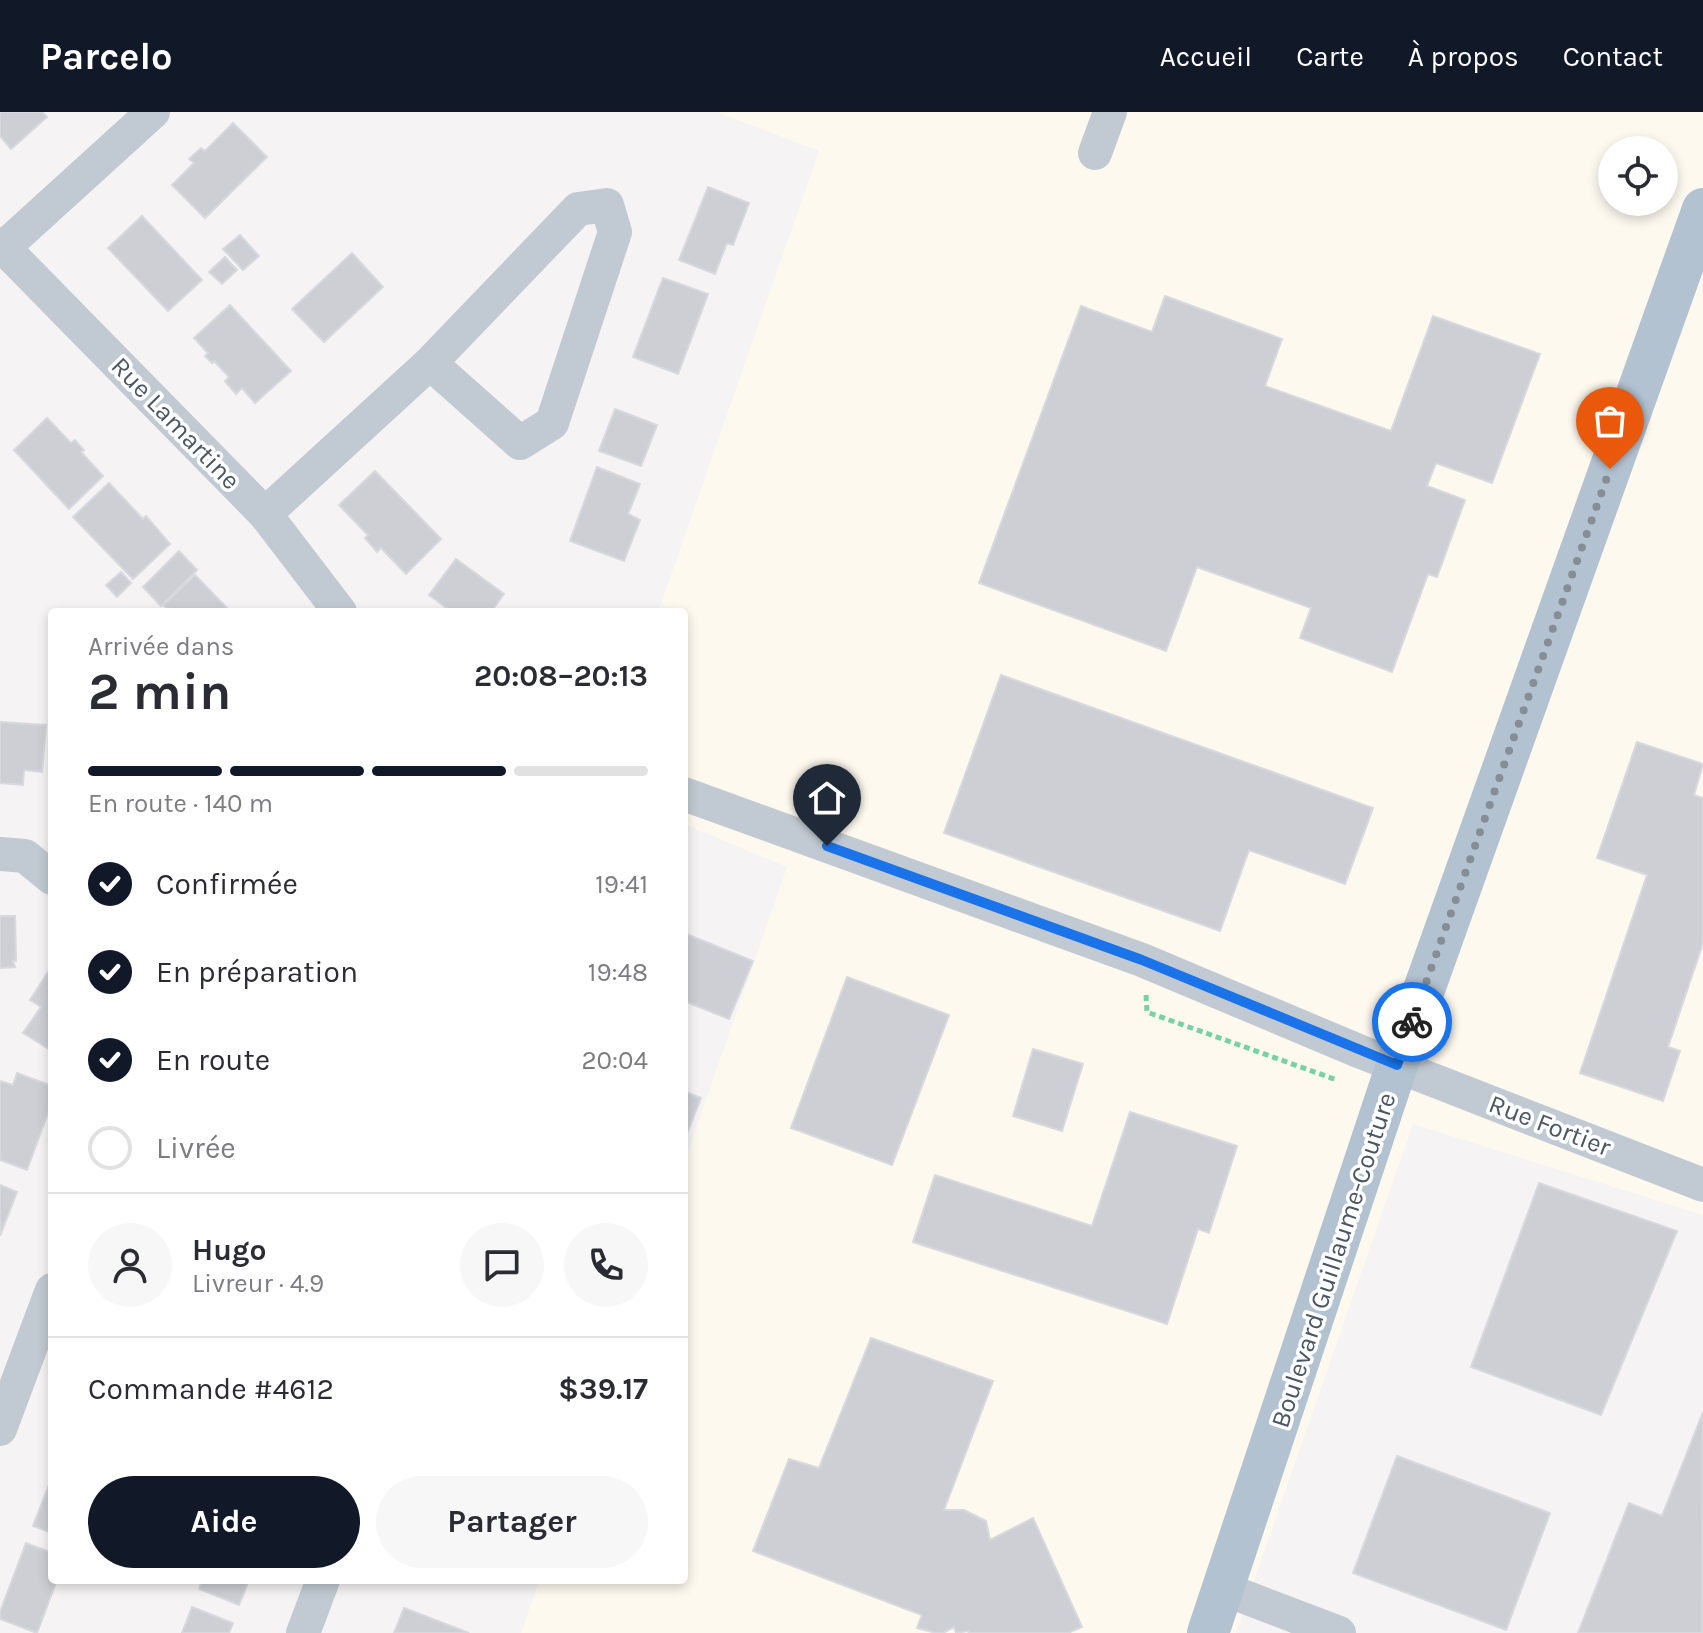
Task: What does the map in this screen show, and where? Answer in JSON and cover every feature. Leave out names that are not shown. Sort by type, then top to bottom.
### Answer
[{"type":"main road","name":"Boulevard Guillaume-Couture","points":[[1208,1633],[1397,1065],[1703,209]]},
{"type":"street","points":[[1,248],[153,112]]},
{"type":"street","points":[[1095,153],[1110,112]]},
{"type":"street","points":[[265,514],[430,363],[578,209],[607,205],[615,232],[552,423],[520,443],[430,363]]},
{"type":"street","name":"Rue Lamartine","points":[[1,248],[265,514],[337,608]]},
{"type":"street","points":[[688,795],[1142,960],[1397,1065]]},
{"type":"street","points":[[0,854],[25,856],[48,875]]},
{"type":"street","name":"Rue Fortier","points":[[1397,1065],[1703,1185]]},
{"type":"street","points":[[0,1429],[48,1301]]},
{"type":"street","points":[[303,1633],[321,1584]]},
{"type":"street","points":[[1224,1589],[1339,1633]]},
{"type":"shaded area","points":[[717,112],[1703,112],[1703,1215],[1413,1124],[1236,1633],[521,1633],[538,1584],[688,1584],[688,1152],[787,867],[688,826],[688,608],[659,608],[819,151]]},
{"type":"building","points":[[0,112],[42,112],[47,117],[11,149],[0,136]]},
{"type":"building","points":[[233,123],[267,157],[205,218],[172,185],[194,163],[189,159],[201,148],[205,151]]},
{"type":"building","points":[[708,187],[749,203],[733,245],[727,243],[715,274],[679,260]]},
{"type":"building","points":[[142,216],[202,280],[168,311],[108,248]]},
{"type":"building","points":[[240,235],[259,256],[243,270],[223,249]]},
{"type":"building","points":[[352,253],[383,287],[324,342],[292,309]]},
{"type":"building","points":[[225,257],[237,270],[222,284],[209,272]]},
{"type":"building","points":[[663,278],[708,294],[678,374],[633,357]]},
{"type":"building","points":[[1165,296],[1282,339],[1265,386],[1391,431],[1433,316],[1540,354],[1492,483],[1436,463],[1427,486],[1465,500],[1437,577],[1428,574],[1392,672],[1300,638],[1311,608],[1197,567],[1166,651],[979,583],[1081,306],[1152,332]]},
{"type":"building","points":[[230,305],[291,371],[255,403],[242,388],[236,394],[225,381],[229,377],[205,356],[208,353],[194,338]]},
{"type":"building","points":[[615,409],[657,425],[641,466],[599,451]]},
{"type":"building","points":[[47,418],[71,443],[75,440],[84,450],[81,452],[103,476],[69,509],[14,450]]},
{"type":"building","points":[[597,467],[640,484],[628,514],[640,520],[624,561],[570,541]]},
{"type":"building","points":[[375,471],[441,539],[406,574],[381,548],[377,552],[365,538],[368,535],[339,505]]},
{"type":"building","points":[[109,483],[143,519],[146,516],[170,544],[133,579],[73,517]]},
{"type":"building","points":[[179,551],[197,570],[161,606],[143,587]]},
{"type":"building","points":[[456,559],[504,594],[494,608],[447,608],[429,595]]},
{"type":"building","points":[[121,572],[131,583],[117,597],[106,585]]},
{"type":"building","points":[[195,575],[227,608],[166,608],[163,605]]},
{"type":"building","points":[[1001,675],[1373,808],[1345,884],[1249,850],[1220,931],[944,833]]},
{"type":"building","points":[[0,722],[46,725],[42,772],[24,770],[23,785],[0,783]]},
{"type":"building","points":[[1637,742],[1703,764],[1694,795],[1703,798],[1703,943],[1668,1047],[1680,1051],[1663,1101],[1580,1073],[1647,875],[1597,858]]},
{"type":"building","points":[[0,916],[15,916],[15,967],[0,968]]},
{"type":"building","points":[[688,935],[753,961],[729,1019],[688,1003]]},
{"type":"building","points":[[48,972],[48,1049],[23,1033],[41,1007],[30,1000]]},
{"type":"building","points":[[847,977],[949,1015],[892,1165],[791,1128]]},
{"type":"building","points":[[1033,1049],[1083,1064],[1062,1131],[1013,1116]]},
{"type":"building","points":[[17,1073],[48,1085],[48,1113],[27,1170],[0,1160],[0,1081],[13,1085]]},
{"type":"building","points":[[688,1093],[701,1098],[688,1131]]},
{"type":"building","points":[[1130,1112],[1237,1146],[1209,1233],[1198,1229],[1167,1324],[913,1242],[935,1175],[1092,1226]]},
{"type":"building","points":[[1539,1183],[1677,1231],[1601,1415],[1471,1367]]},
{"type":"building","points":[[0,1185],[17,1192],[0,1236]]},
{"type":"building","points":[[871,1338],[993,1381],[944,1510],[964,1510],[986,1521],[990,1540],[1033,1518],[1082,1627],[1068,1633],[956,1633],[954,1627],[936,1633],[917,1628],[922,1615],[753,1551],[789,1459],[819,1468]]},
{"type":"building","points":[[1703,1412],[1702,1633],[1578,1633],[1629,1503],[1662,1516]]},
{"type":"building","points":[[1397,1456],[1550,1513],[1506,1630],[1353,1573]]},
{"type":"building","points":[[48,1487],[48,1532],[33,1526]]},
{"type":"building","points":[[26,1543],[48,1551],[48,1584],[55,1584],[37,1633],[0,1619]]},
{"type":"building","points":[[201,1584],[247,1584],[239,1605],[199,1589]]},
{"type":"building","points":[[192,1607],[233,1623],[229,1633],[182,1633]]},
{"type":"building","points":[[404,1608],[469,1633],[394,1633]]},
{"type":"way so far","points":[[1412,1022],[1610,469]]},
{"type":"route","points":[[827,846],[1142,960],[1397,1065],[1412,1022]]}]
